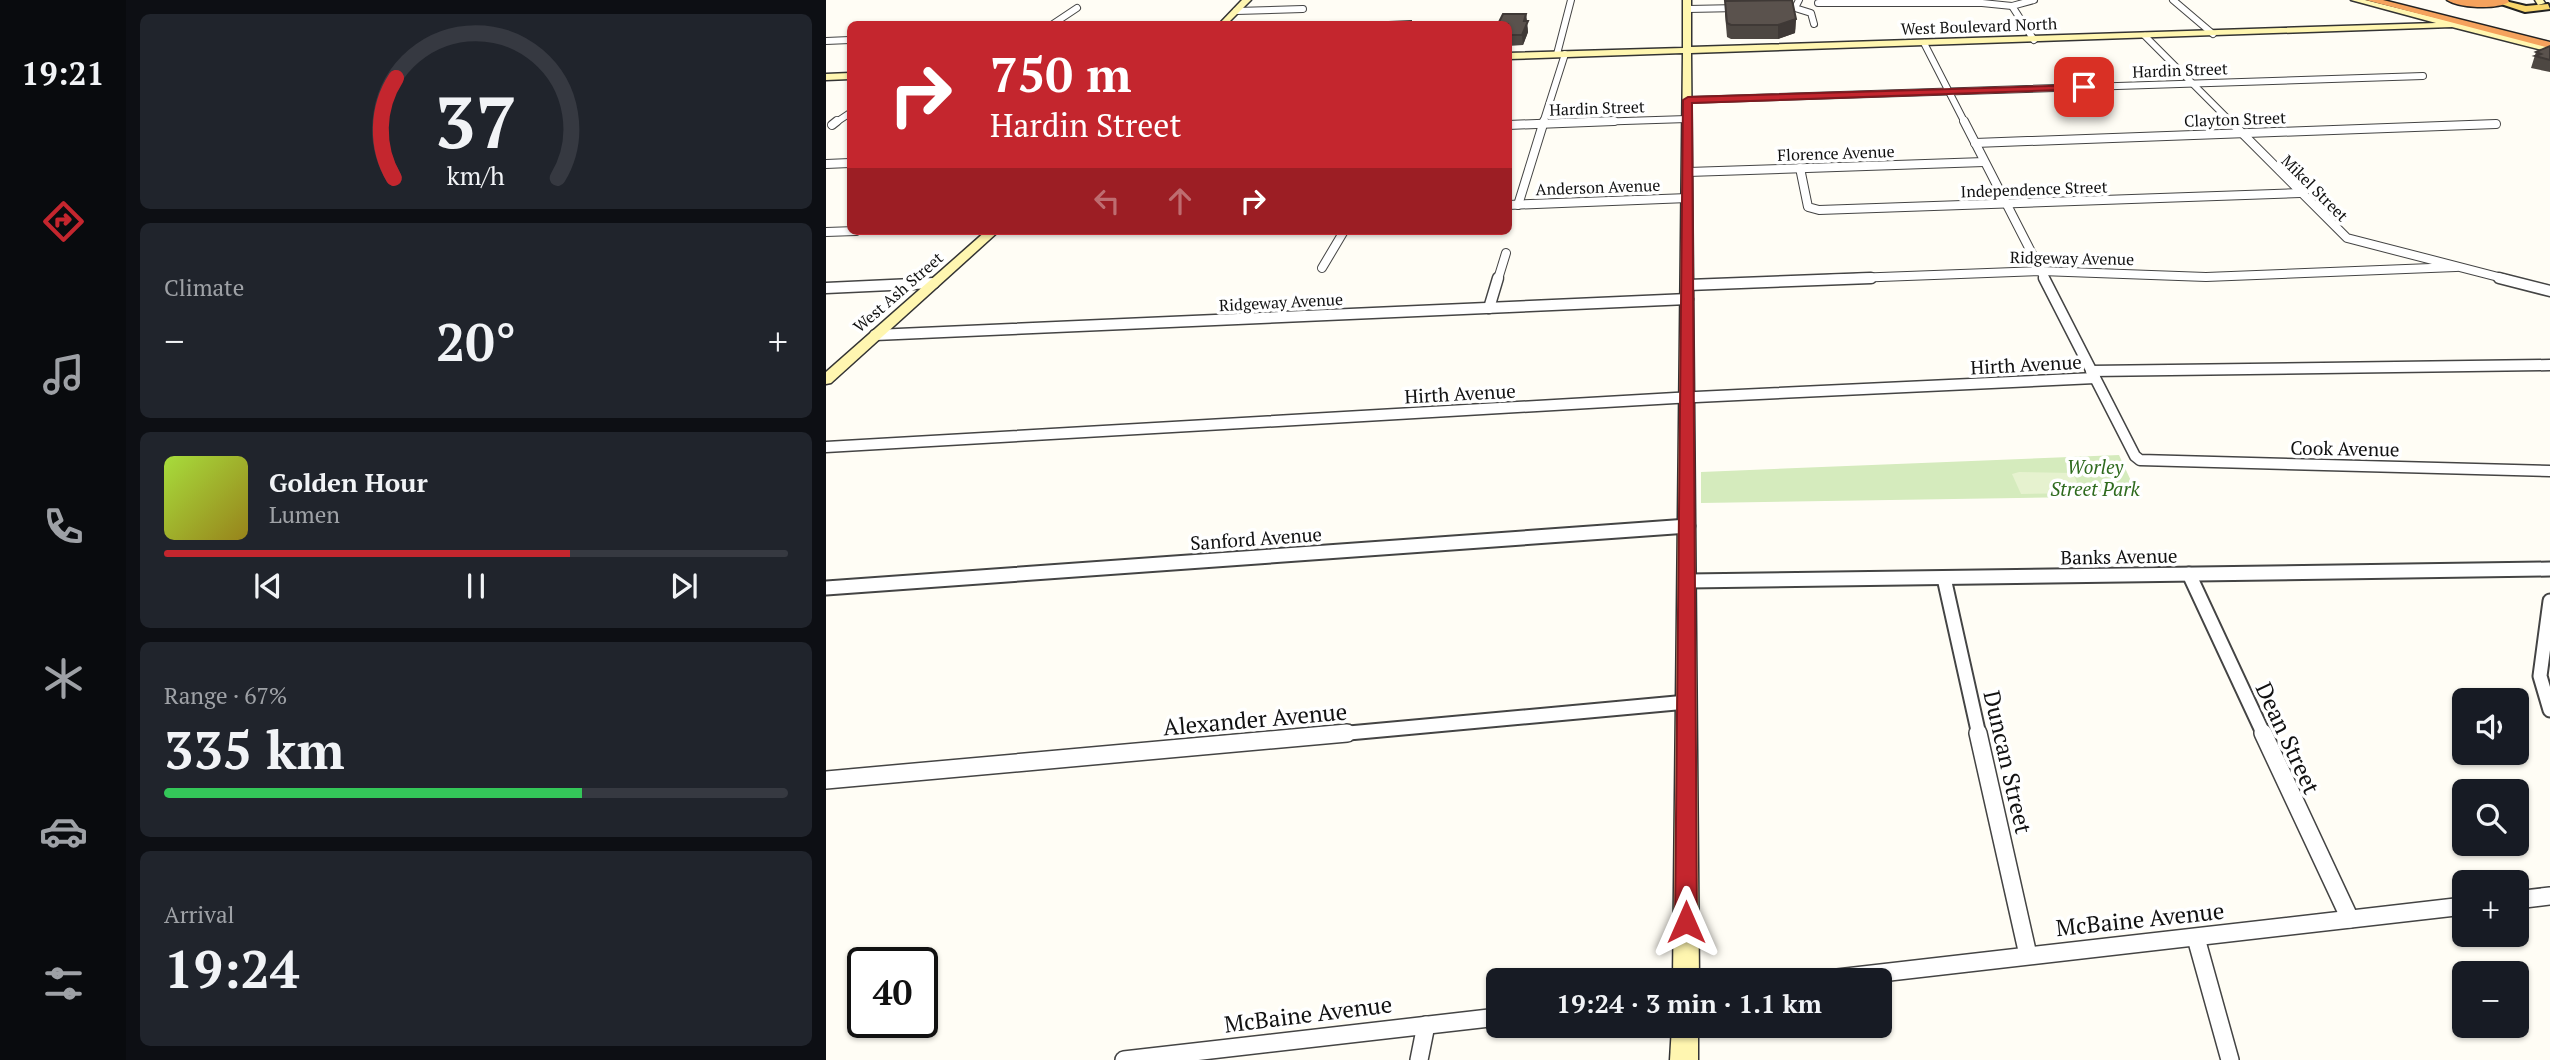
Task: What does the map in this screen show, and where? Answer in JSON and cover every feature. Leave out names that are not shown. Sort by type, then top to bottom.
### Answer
[{"type":"highway","points":[[2371,0],[2550,47]]},
{"type":"highway","points":[[2389,0],[2550,36]]},
{"type":"highway","points":[[2404,0],[2523,25]]},
{"type":"highway","points":[[2452,0],[2479,3],[2505,1]]},
{"type":"main road","points":[[2505,1],[2546,7]]},
{"type":"main road","points":[[2527,4],[2546,7]]},
{"type":"street","points":[[1226,21],[1247,0]]},
{"type":"street","points":[[1513,205],[1542,124],[1561,54],[1571,0]]},
{"type":"street","points":[[1795,8],[1799,0]]},
{"type":"street","points":[[1818,3],[1951,1],[2012,6],[2034,0]]},
{"type":"street","points":[[2173,0],[2214,34]]},
{"type":"street","points":[[2355,0],[2550,47]]},
{"type":"street","points":[[1686,968],[1687,4],[1754,8]]},
{"type":"street","points":[[2012,6],[2034,40]]},
{"type":"street","points":[[1058,21],[1077,8]]},
{"type":"street","points":[[1782,8],[1795,8],[1811,13],[1814,24]]},
{"type":"street","points":[[1236,11],[1303,9]]},
{"type":"street","name":"West Boulevard North","points":[[1512,55],[2450,25]]},
{"type":"street","name":"Mikel Street","points":[[2146,36],[2347,238],[2550,291]]},
{"type":"street","points":[[826,41],[847,40]]},
{"type":"street","points":[[1924,43],[2093,374]]},
{"type":"street","points":[[826,77],[847,76]]},
{"type":"street","name":"Hardin Street","points":[[1688,100],[2423,76]]},
{"type":"street","points":[[832,125],[847,115]]},
{"type":"street","name":"Hardin Street","points":[[1512,125],[1687,119]]},
{"type":"street","name":"Clayton Street","points":[[1975,143],[2496,124]]},
{"type":"street","name":"Florence Avenue","points":[[1688,172],[1984,162]]},
{"type":"street","points":[[826,164],[847,163]]},
{"type":"street","name":"Independence Street","points":[[1800,168],[1808,206],[1819,210],[2300,193]]},
{"type":"street","name":"Anderson Avenue","points":[[1513,205],[1688,198]]},
{"type":"street","points":[[826,232],[847,231]]},
{"type":"street","name":"West Ash Street","points":[[826,380],[833,368],[875,335],[988,235]]},
{"type":"street","points":[[1322,268],[1342,235]]},
{"type":"street","points":[[1489,307],[1506,253]]},
{"type":"street","name":"Ridgeway Avenue","points":[[875,335],[1489,307],[2041,271],[2206,276],[2456,267]]},
{"type":"street","points":[[826,288],[934,283]]},
{"type":"street","name":"Hirth Avenue","points":[[826,447],[2093,374],[2550,365]]},
{"type":"street","name":"Cook Avenue","points":[[2093,374],[2134,456],[2140,460],[2550,471]]},
{"type":"street","name":"Sanford Avenue","points":[[826,589],[1688,526]]},
{"type":"street","name":"Banks Avenue","points":[[1688,581],[2550,569]]},
{"type":"street","name":"Dean Street","points":[[2189,575],[2350,919]]},
{"type":"street","name":"Duncan Street","points":[[1944,578],[2028,956]]},
{"type":"street","points":[[2550,601],[2540,676],[2550,708]]},
{"type":"street","name":"Alexander Avenue","points":[[826,780],[1688,702]]},
{"type":"street","points":[[2529,898],[2550,896]]},
{"type":"street","name":"McBaine Avenue","points":[[1892,972],[2452,907]]},
{"type":"street","points":[[2196,937],[2230,1060]]},
{"type":"street","name":"McBaine Avenue","points":[[1124,1060],[1486,1018]]},
{"type":"street","points":[[1419,1060],[1426,1025]]},
{"type":"street","points":[[1684,1060],[1685,1038]]},
{"type":"green space","name":"Worley Street Park","points":[[2119,455],[2138,496],[1701,503],[1701,472]]},
{"type":"green space","points":[[2073,473],[2082,493],[2021,494],[2012,474]]},
{"type":"building","points":[[1792,0],[1796,19],[1778,25],[1727,23],[1725,1]]},
{"type":"building","points":[[1503,14],[1526,14],[1524,21],[1528,21],[1522,35],[1512,35],[1512,21],[1500,21]]},
{"type":"building","points":[[2550,46],[2550,60],[2535,56],[2541,54],[2536,52]]},
{"type":"route","points":[[1686,922],[1688,100],[2084,87]]}]
